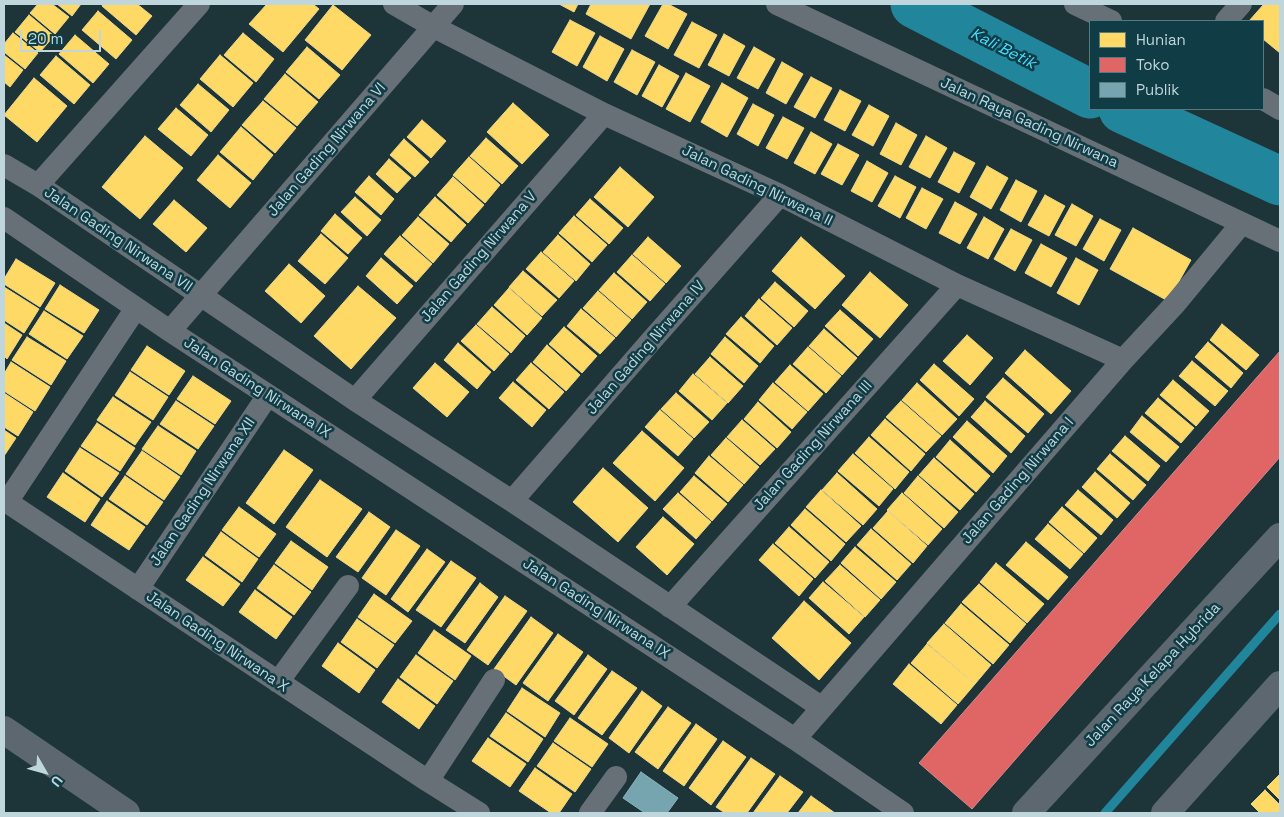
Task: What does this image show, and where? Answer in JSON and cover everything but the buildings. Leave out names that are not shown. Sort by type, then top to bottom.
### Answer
[{"type":"main road","name":"Jalan Raya Kelapa Hybrida","points":[[1026,813],[1280,537]]},
{"type":"main road","points":[[1165,813],[1280,685]]},
{"type":"main road","points":[[4,730],[126,813]]},
{"type":"street","name":"Jalan Gading Nirwana VII","points":[[199,4],[38,185],[200,296]]},
{"type":"street","name":"Jalan Gading Nirwana II","points":[[394,4],[434,27],[604,114],[780,195],[957,284],[1123,360]]},
{"type":"street","name":"Jalan Gading Nirwana VI","points":[[200,296],[453,4]]},
{"type":"street","name":"Jalan Raya Gading Nirwana","points":[[777,4],[1280,241]]},
{"type":"street","points":[[1075,4],[1109,20]]},
{"type":"street","points":[[1227,20],[1241,4]]},
{"type":"street","points":[[1264,100],[1280,109]]},
{"type":"street","name":"Jalan Gading Nirwana V","points":[[355,400],[604,114]]},
{"type":"street","points":[[4,165],[38,185]]},
{"type":"street","name":"Jalan Gading Nirwana IV","points":[[512,501],[651,340],[780,195]]},
{"type":"street","points":[[6,224],[170,331]]},
{"type":"street","name":"Jalan Gading Nirwana I","points":[[795,739],[1123,360],[1175,304],[1242,224]]},
{"type":"street","name":"Jalan Gading Nirwana III","points":[[670,607],[957,284]]},
{"type":"street","points":[[200,296],[821,707]]},
{"type":"street","name":"Jalan Gading Nirwana IX","points":[[200,296],[170,331],[795,739],[903,813]]},
{"type":"street","name":"Jalan Gading Nirwana X","points":[[136,308],[5,501],[479,813]]},
{"type":"street","name":"Jalan Gading Nirwana XII","points":[[138,589],[268,395]]},
{"type":"street","points":[[278,682],[348,586]]},
{"type":"street","points":[[428,781],[494,680]]},
{"type":"street","points":[[590,813],[616,777]]},
{"type":"waterway","name":"Kali Betik","points":[[915,4],[1089,93]]},
{"type":"waterway","name":"Kali Betik","points":[[1125,110],[1280,181]]},
{"type":"waterway","points":[[1105,813],[1280,614]]}]
